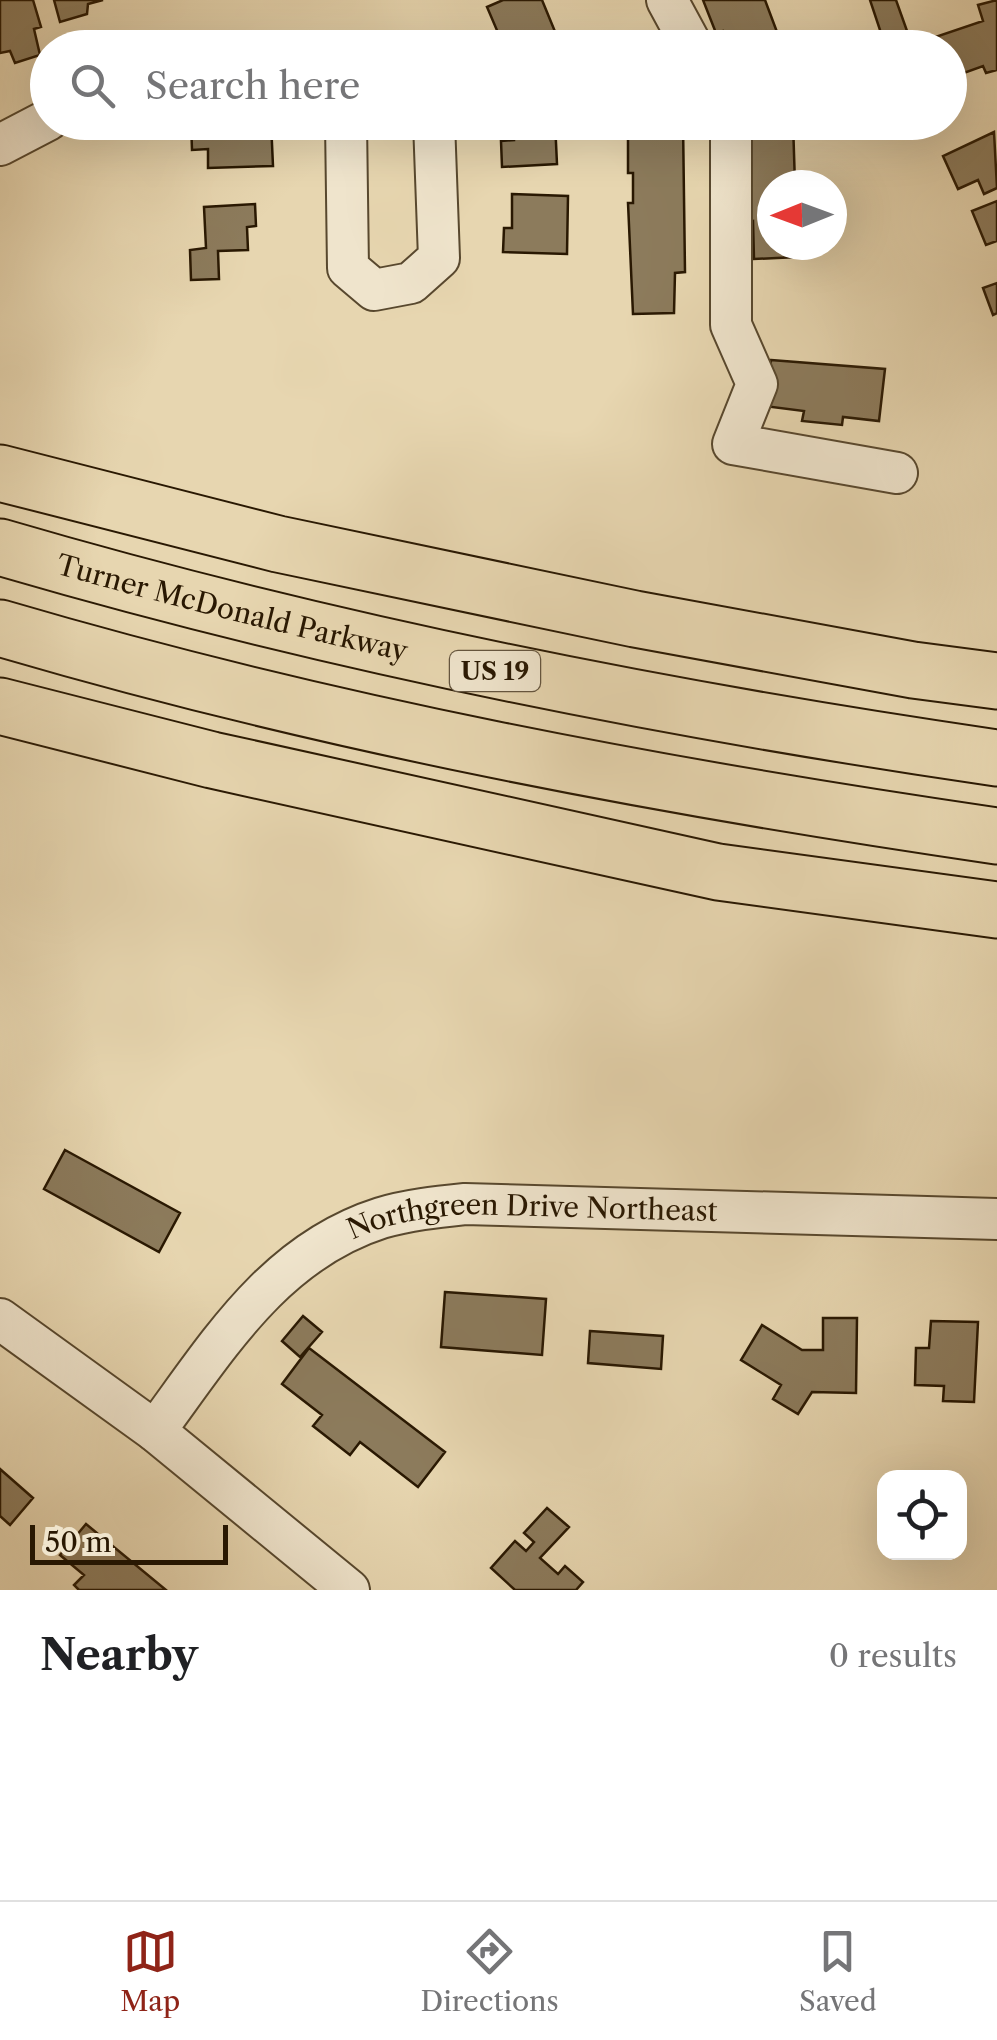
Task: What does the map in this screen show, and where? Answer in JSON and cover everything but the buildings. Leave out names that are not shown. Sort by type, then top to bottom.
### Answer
[{"type":"highway","points":[[0,473],[278,544],[635,619],[912,670],[997,681]]},
{"type":"highway","name":"Turner McDonald Parkway","points":[[0,548],[200,602],[486,669],[768,723],[997,758]]},
{"type":"highway","points":[[0,628],[181,678],[470,744],[756,799],[997,836]]},
{"type":"highway","points":[[0,706],[212,760],[718,872],[997,910]]},
{"type":"street","points":[[667,0],[683,30]]},
{"type":"street","points":[[0,145],[30,129]]},
{"type":"street","points":[[346,140],[348,268],[374,290],[411,283],[439,258],[435,140]]},
{"type":"street","points":[[731,140],[731,325],[758,384],[734,444],[897,473]]},
{"type":"street","name":"Northgreen Drive Northeast","points":[[155,1431],[243,1313],[281,1274],[344,1233],[415,1210],[464,1204],[997,1219]]},
{"type":"street","points":[[0,1320],[155,1431],[349,1590]]}]
